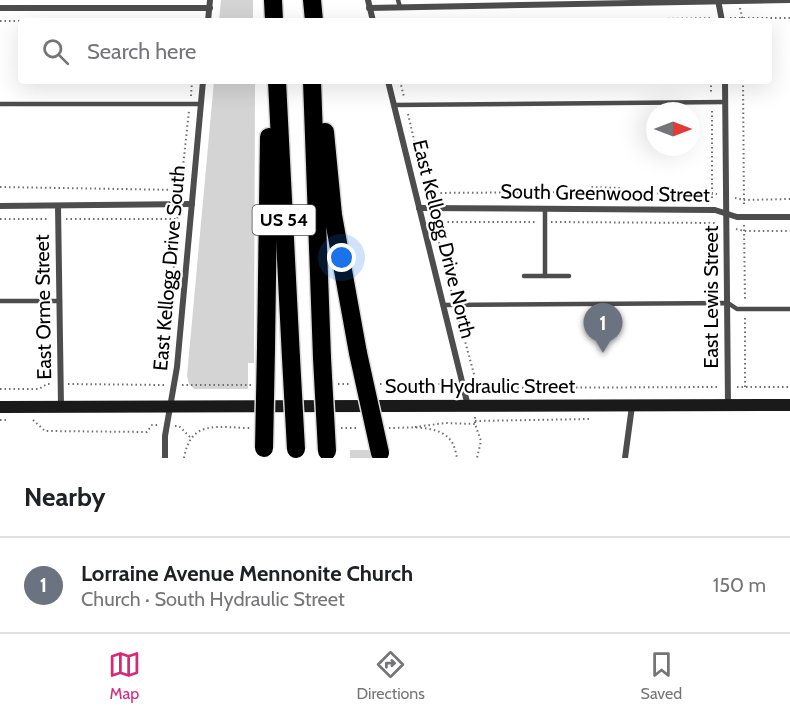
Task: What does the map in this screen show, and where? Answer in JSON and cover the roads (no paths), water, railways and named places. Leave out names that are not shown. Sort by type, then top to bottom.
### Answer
[{"type":"highway","points":[[272,0],[272,18]]},
{"type":"highway","points":[[310,0],[312,18]]},
{"type":"highway","points":[[263,453],[269,84]]},
{"type":"highway","name":"US 54","points":[[277,84],[296,453]]},
{"type":"highway","name":"US 54","points":[[312,84],[327,454]]},
{"type":"highway","points":[[320,84],[333,215],[358,353],[381,456]]},
{"type":"street","points":[[208,18],[210,0]]},
{"type":"street","points":[[368,0],[372,18]]},
{"type":"street","points":[[369,8],[399,4],[790,0]]},
{"type":"street","points":[[719,1],[722,18]]},
{"type":"street","points":[[0,8],[210,8]]},
{"type":"street","name":"East Kellogg Drive South","points":[[165,458],[167,426],[177,366],[203,84]]},
{"type":"street","name":"East Kellogg Drive North","points":[[389,84],[468,406]]},
{"type":"street","name":"East Lewis Street","points":[[725,84],[728,405]]},
{"type":"street","points":[[0,206],[192,204]]},
{"type":"street","name":"East Orme Street","points":[[58,206],[61,407]]},
{"type":"street","name":"South Greenwood Street","points":[[419,208],[712,210],[744,217],[790,217]]},
{"type":"street","points":[[625,458],[632,405]]},
{"type":"street","name":"South Hydraulic Street","points":[[0,407],[790,405]]},
{"type":"lane","points":[[394,105],[725,102]]},
{"type":"lane","points":[[0,104],[201,104]]},
{"type":"lane","points":[[545,209],[545,276]]},
{"type":"lane","points":[[524,276],[569,276]]},
{"type":"lane","points":[[0,301],[60,301]]},
{"type":"lane","points":[[444,305],[728,303],[737,309],[790,309]]},
{"type":"place","name":"Lorraine Avenue Mennonite Church","points":[[603,353]]}]
